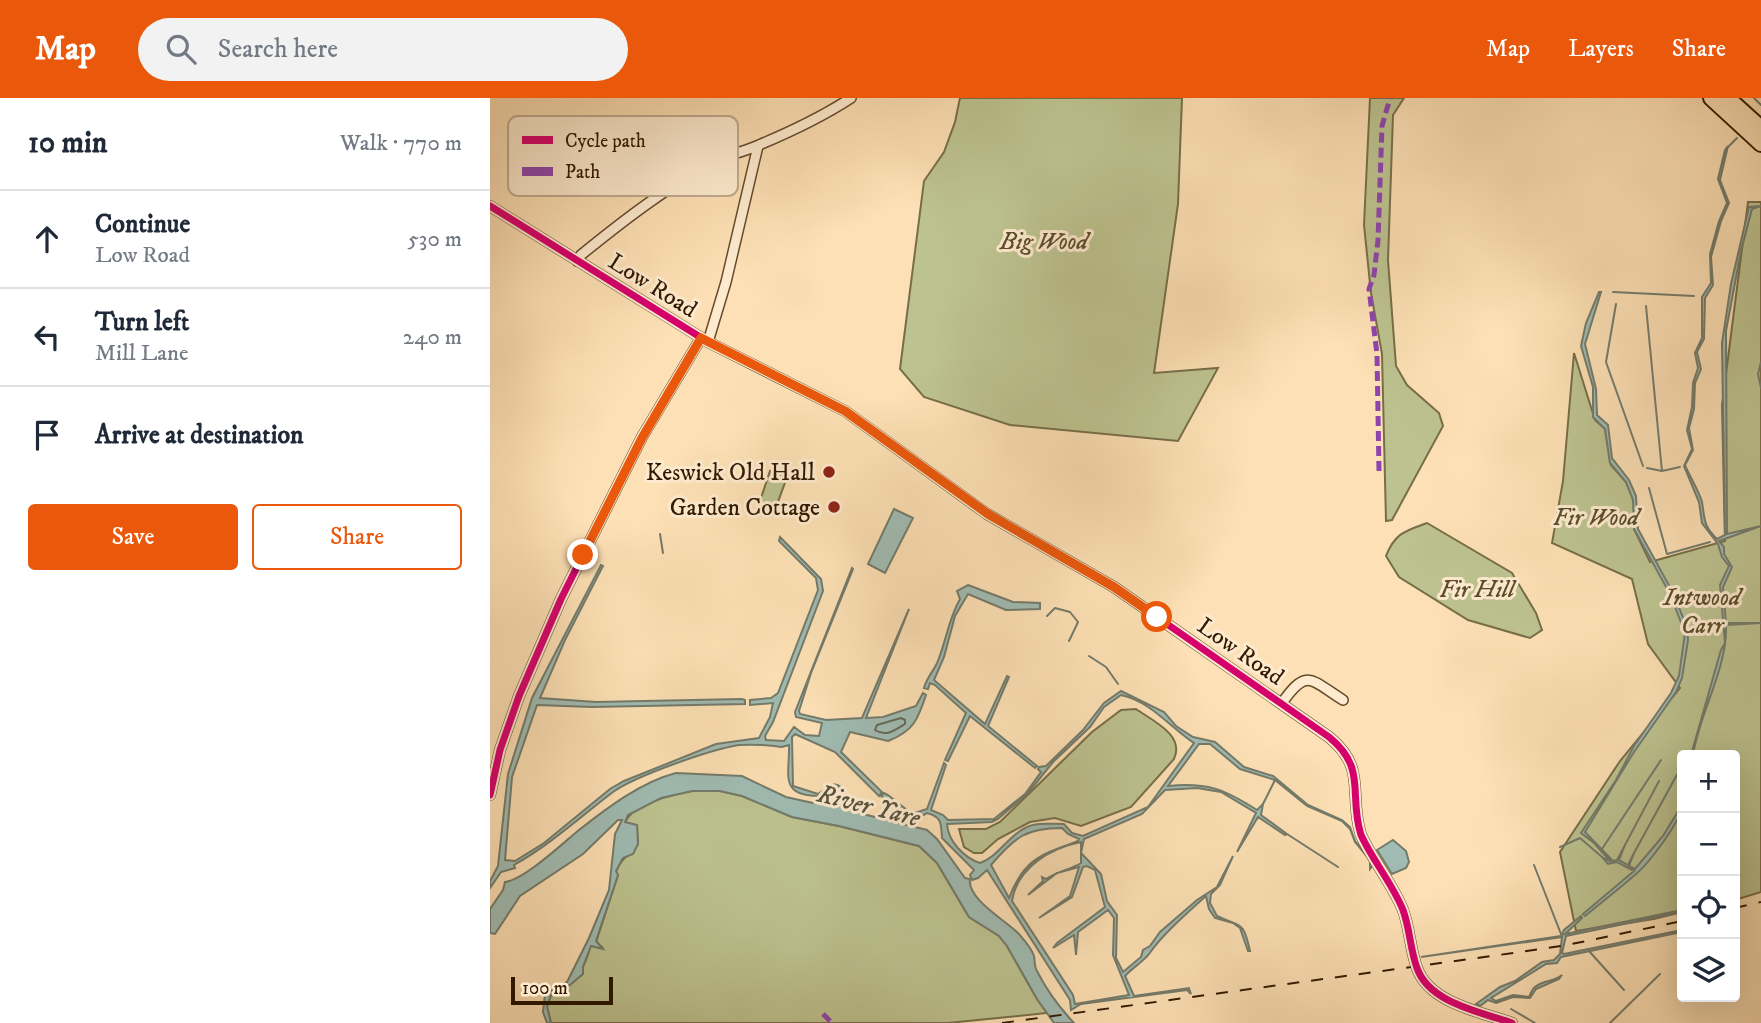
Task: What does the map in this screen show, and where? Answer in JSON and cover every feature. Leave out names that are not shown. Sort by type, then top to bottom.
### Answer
[{"type":"highway","points":[[1711,98],[1750,123]]},
{"type":"highway","points":[[1727,98],[1750,123],[1761,144]]},
{"type":"street","points":[[738,153],[758,146],[850,98]]},
{"type":"street","points":[[490,796],[500,750],[519,696],[562,599],[642,438],[704,340],[732,258],[758,146]]},
{"type":"street","points":[[577,261],[631,216],[661,196]]},
{"type":"street","name":"Low Road","points":[[490,206],[704,340],[845,411],[988,514],[1114,587],[1342,747],[1355,774],[1355,807],[1361,835],[1403,909],[1420,975],[1436,992],[1512,1023]]},
{"type":"street","points":[[1282,703],[1298,682],[1306,679],[1343,700]]},
{"type":"green space","name":"Big Wood","points":[[960,98],[1182,98],[1178,204],[1154,373],[1218,368],[1178,441],[1010,425],[924,397],[900,369],[924,181],[944,152]]},
{"type":"green space","points":[[1370,98],[1404,98],[1393,115],[1388,260],[1396,366],[1407,385],[1439,413],[1443,426],[1392,520],[1386,521],[1382,354],[1371,293],[1364,225]]},
{"type":"green space","name":"Intwood Carr","points":[[1748,202],[1761,202],[1761,892],[1740,898],[1740,750],[1677,750],[1677,913],[1576,931],[1560,852],[1620,761],[1680,688],[1648,644],[1632,579],[1552,543],[1563,481],[1574,353],[1595,420],[1605,429],[1611,465],[1626,482],[1632,496],[1635,508],[1634,529],[1650,562],[1725,541],[1722,405]]},
{"type":"green space","points":[[770,471],[787,477],[775,510],[759,504]]},
{"type":"green space","name":"Fir Hill","points":[[1427,523],[1512,573],[1536,613],[1542,630],[1530,638],[1468,620],[1399,577],[1386,556],[1389,548],[1402,534]]},
{"type":"green space","points":[[1136,709],[1171,736],[1176,750],[1174,759],[1131,807],[1081,826],[1055,818],[1030,822],[998,839],[982,853],[974,853],[964,847],[959,829],[986,829],[1000,822],[1092,732],[1121,710]]},
{"type":"green space","points":[[692,791],[720,791],[742,796],[792,817],[919,846],[937,863],[969,917],[999,936],[1007,946],[1047,1013],[948,1023],[551,1023],[547,1007],[551,995],[576,976],[592,945],[603,948],[596,942],[618,875],[616,872],[638,844],[637,825],[625,823],[629,816],[654,801]]},
{"type":"water","points":[[1728,146],[1720,180],[1729,203],[1711,257],[1713,285],[1705,298],[1704,339],[1697,352],[1701,369],[1695,383],[1694,409],[1689,428],[1693,450],[1685,465],[1701,498],[1707,526],[1717,539],[1725,535],[1722,343],[1731,284],[1749,207],[1761,206],[1752,209],[1726,331],[1727,534],[1761,526],[1719,541],[1732,567],[1723,587],[1726,623],[1761,623],[1726,625],[1725,642],[1720,585],[1729,566],[1722,557],[1718,544],[1702,523],[1699,502],[1684,466],[1692,449],[1687,430],[1693,383],[1698,368],[1695,353],[1702,338],[1702,297],[1711,283],[1710,254],[1719,221],[1727,203],[1718,179]]},
{"type":"water","points":[[1601,292],[1585,344],[1596,389],[1597,415],[1608,425],[1612,458],[1629,480],[1636,496],[1638,529],[1672,591],[1687,627],[1688,640],[1682,678],[1676,692],[1634,752],[1585,832],[1613,861],[1617,860],[1625,845],[1619,860],[1628,865],[1634,853],[1629,866],[1635,869],[1663,836],[1677,813],[1677,821],[1642,868],[1585,916],[1583,914],[1634,871],[1617,862],[1608,864],[1602,857],[1611,862],[1581,833],[1616,780],[1634,746],[1671,693],[1679,676],[1685,633],[1670,594],[1634,529],[1633,500],[1626,482],[1610,463],[1605,429],[1593,417],[1593,387],[1581,346],[1586,323]]},
{"type":"water","points":[[894,509],[913,518],[885,573],[868,564]]},
{"type":"water","points":[[780,537],[821,579],[823,591],[773,722],[765,736],[766,740],[784,741],[794,727],[805,735],[819,736],[822,723],[796,717],[795,712],[852,568],[811,673],[800,714],[826,720],[862,718],[909,609],[866,718],[883,717],[916,706],[923,693],[926,695],[917,717],[904,733],[888,741],[850,732],[841,752],[882,792],[879,796],[835,752],[795,734],[792,737],[793,786],[818,794],[827,788],[836,784],[842,788],[830,787],[821,796],[798,793],[789,782],[789,745],[739,745],[674,764],[638,778],[613,792],[552,840],[514,865],[515,868],[501,872],[490,888],[490,881],[498,866],[508,774],[532,698],[601,565],[603,566],[565,640],[540,698],[596,702],[742,699],[745,704],[592,707],[537,705],[512,777],[505,860],[515,861],[544,843],[610,789],[624,781],[716,744],[759,738],[770,717],[773,703],[750,705],[750,700],[771,698],[778,693],[818,590],[816,578],[779,541]]},
{"type":"water","points":[[968,585],[1013,602],[1040,603],[1040,609],[1006,610],[968,594],[955,616],[944,657],[934,680],[985,724],[1007,676],[1009,677],[988,726],[1037,766],[1035,768],[970,716],[948,761],[945,760],[966,713],[935,685],[930,683],[928,689],[924,688],[938,662],[960,599],[957,591]]},
{"type":"water","points":[[1725,644],[1718,674],[1692,750]]},
{"type":"water","points":[[1121,691],[1164,712],[1176,726],[1193,737],[1215,742],[1244,767],[1273,776],[1308,805],[1342,820],[1350,827],[1355,841],[1374,864],[1370,869],[1370,860],[1355,842],[1350,829],[1342,821],[1307,806],[1275,780],[1240,769],[1210,744],[1199,744],[1168,786],[1205,786],[1225,792],[1257,810],[1263,804],[1261,815],[1287,834],[1258,817],[1237,852],[1256,813],[1221,792],[1197,788],[1165,790],[1142,814],[1084,839],[1081,853],[1101,874],[1107,901],[1117,915],[1116,958],[1123,972],[1141,957],[1143,950],[1150,946],[1160,932],[1197,900],[1217,887],[1233,856],[1220,885],[1211,894],[1210,903],[1217,916],[1243,929],[1250,951],[1240,928],[1215,918],[1209,909],[1206,896],[1125,976],[1134,996],[1189,988],[1191,994],[1187,990],[1081,1004],[1071,1010],[1070,1000],[987,870],[972,880],[970,875],[974,870],[942,838],[938,819],[927,813],[916,819],[881,796],[884,793],[888,795],[912,814],[927,809],[944,763],[946,765],[931,810],[948,820],[994,819],[1025,794],[1041,772],[1039,767],[1046,766],[1083,730],[1104,703]],"holes":[[[1121,695],[1151,709],[1194,743],[1148,807],[1083,836],[1072,833],[1064,824],[1029,826],[980,863],[958,848],[950,837],[947,824],[992,822],[998,819],[1028,793],[1053,762],[1090,727],[1104,707]],[[1050,828],[1062,828],[1079,839],[1035,860],[1021,875],[1009,898],[991,865],[1007,847],[1022,836]],[[1081,842],[1081,863],[1058,873],[1079,867],[1070,896],[1039,918],[1072,897],[1083,867],[1095,870],[1105,907],[1053,948],[1074,935],[1076,955],[1078,932],[1108,910],[1114,918],[1113,955],[1129,995],[1075,1004],[1073,995],[1012,901],[1015,889],[1028,869],[1047,855]]]},
{"type":"water","points":[[676,773],[742,776],[786,797],[813,803],[830,801],[867,815],[927,830],[937,839],[965,878],[970,879],[974,894],[980,901],[1027,944],[1045,985],[1074,1023],[1054,1023],[1007,946],[999,936],[969,917],[937,863],[919,846],[792,817],[742,796],[720,791],[692,791],[661,798],[628,815],[625,822],[637,825],[638,844],[633,854],[623,858],[616,871],[618,875],[596,941],[603,949],[591,946],[583,974],[551,995],[547,1007],[551,1023],[547,1023],[543,1012],[545,994],[567,982],[609,890],[615,834],[622,820],[618,820],[583,854],[520,896],[495,934],[490,933],[490,909],[503,890],[505,882],[533,868],[625,797]]},
{"type":"water","points":[[1393,840],[1406,851],[1409,862],[1406,868],[1392,874],[1377,850]]},
{"type":"water","points":[[1056,873],[1028,895],[1043,881],[1042,877],[1046,879]]},
{"type":"water","points":[[1677,911],[1566,936],[1564,954],[1677,931],[1561,957],[1557,963],[1546,964],[1491,998],[1496,1001],[1513,995],[1529,997],[1538,985],[1562,975],[1559,979],[1536,989],[1530,998],[1513,997],[1496,1003],[1488,1000],[1480,1006],[1476,1004],[1542,962],[1554,960],[1560,954],[1562,937],[1421,957],[1561,936],[1564,930],[1581,916],[1565,934]]},
{"type":"waterway","points":[[1754,98],[1761,105]]},
{"type":"waterway","points":[[1728,147],[1737,138]]},
{"type":"waterway","points":[[1613,292],[1694,296]]},
{"type":"waterway","points":[[1616,304],[1606,362],[1643,466]]},
{"type":"waterway","points":[[1646,306],[1662,471]]},
{"type":"waterway","points":[[1761,362],[1758,374],[1761,388]]},
{"type":"waterway","points":[[1647,468],[1662,471],[1680,467]]},
{"type":"waterway","points":[[1649,488],[1667,554],[1710,542]]},
{"type":"waterway","points":[[660,534],[663,553]]},
{"type":"waterway","points":[[1047,616],[1055,608],[1070,612],[1078,622],[1069,641]]},
{"type":"waterway","points":[[1089,656],[1106,667],[1118,684]]},
{"type":"waterway","points":[[1602,849],[1661,760]]},
{"type":"waterway","points":[[1634,853],[1677,775]]},
{"type":"waterway","points":[[1263,804],[1275,780]]},
{"type":"waterway","points":[[1625,845],[1659,781]]},
{"type":"waterway","points":[[1287,834],[1338,867]]},
{"type":"waterway","points":[[1560,847],[1580,838],[1602,857]]},
{"type":"waterway","points":[[1534,865],[1561,934]]},
{"type":"waterway","points":[[1589,951],[1624,990]]},
{"type":"waterway","points":[[1610,1023],[1660,974]]},
{"type":"waterway","points":[[1511,1009],[1535,1023]]},
{"type":"railway","points":[[1740,907],[1761,902]]},
{"type":"railway","points":[[1002,1023],[1567,945],[1677,922]]},
{"type":"marked path","points":[[1379,471],[1377,354],[1369,289],[1374,275],[1378,240],[1382,126],[1390,98]]},
{"type":"marked path","points":[[823,1014],[832,1023]]},
{"type":"cycle path","points":[[490,206],[708,342],[845,411],[987,514],[1114,587],[1329,737],[1349,760],[1355,783],[1357,820],[1361,835],[1403,910],[1415,961],[1423,980],[1444,998],[1512,1023]]},
{"type":"cycle path","points":[[490,795],[500,750],[519,696],[561,599],[642,437],[701,338]]},
{"type":"place","name":"Keswick Old Hall","points":[[829,472]]},
{"type":"place","name":"Garden Cottage","points":[[834,507]]},
{"type":"route","points":[[583,555],[642,438],[701,338],[845,411],[988,514],[1114,587],[1157,617]]},
{"type":"park label","name":"Fir Wood","points":[[1596,517]]},
{"type":"water label","name":"River Yare","points":[[869,805]]}]
